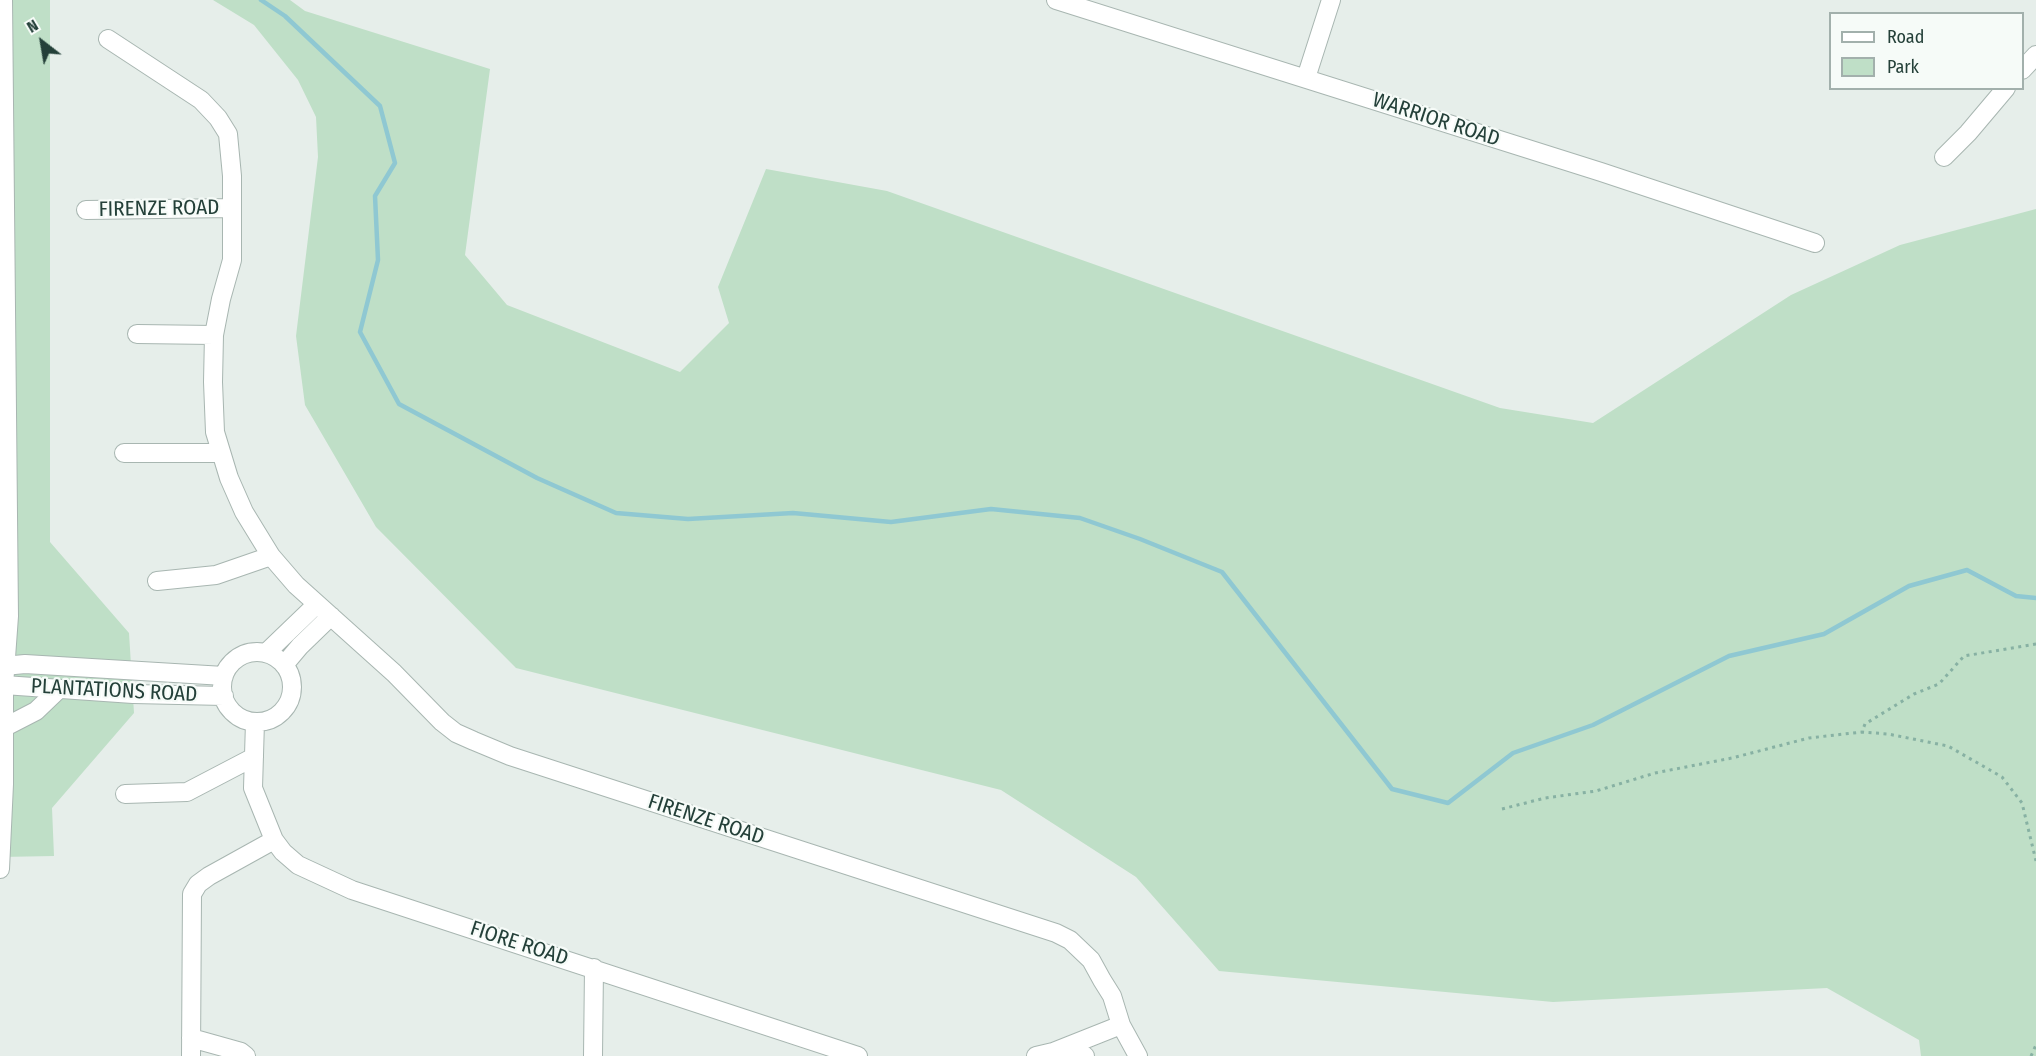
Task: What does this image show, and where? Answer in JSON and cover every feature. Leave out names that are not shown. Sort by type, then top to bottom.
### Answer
[{"type":"street","points":[[0,869],[4,784],[2,676],[4,620],[3,0]]},
{"type":"street","name":"WARRIOR ROAD","points":[[1056,0],[1601,172],[1815,243]]},
{"type":"street","points":[[1306,78],[1331,0]]},
{"type":"street","name":"FIRENZE ROAD","points":[[108,39],[201,100],[218,118],[228,134],[232,176],[232,260],[214,335],[214,416],[220,453],[236,495],[272,556],[296,585],[394,673],[442,722],[456,733],[493,750],[1063,937],[1080,948],[1090,960],[1112,996],[1121,1025],[1138,1056]]},
{"type":"street","points":[[2024,68],[2036,56]]},
{"type":"street","points":[[1944,157],[1968,134],[2004,90]]},
{"type":"street","name":"FIRENZE ROAD","points":[[86,210],[232,208]]},
{"type":"street","points":[[137,334],[214,335]]},
{"type":"street","points":[[124,453],[220,453]]},
{"type":"street","points":[[157,580],[216,575],[272,556]]},
{"type":"street","points":[[255,722],[277,715],[291,697],[290,675],[276,657],[266,653],[317,604]]},
{"type":"street","points":[[284,665],[300,646],[332,616]]},
{"type":"street","name":"PLANTATIONS ROAD","points":[[255,722],[235,714],[228,706],[224,696],[224,676],[236,659],[256,652],[266,653]]},
{"type":"street","name":"PLANTATIONS ROAD","points":[[2,676],[25,664],[224,676]]},
{"type":"street","name":"PLANTATIONS ROAD","points":[[2,676],[59,689],[133,694],[224,696]]},
{"type":"street","points":[[3,728],[36,711],[59,689]]},
{"type":"street","name":"FIORE ROAD","points":[[255,722],[254,788],[274,840],[283,852],[298,865],[352,890],[858,1056]]},
{"type":"street","points":[[125,794],[187,792],[254,757]]},
{"type":"street","points":[[246,1056],[241,1052],[191,1047],[192,894],[198,884],[209,876],[274,840]]},
{"type":"street","points":[[592,1056],[594,968]]},
{"type":"street","points":[[1044,1054],[1077,1052],[1121,1025]]},
{"type":"path","points":[[1862,732],[1865,724],[1914,694],[1939,684],[1964,656],[2036,644]]},
{"type":"path","points":[[1502,809],[1545,798],[1596,792],[1655,773],[1732,758],[1809,738],[1862,732],[1888,734],[1948,746],[2002,777],[2022,803],[2036,861]]},
{"type":"path","points":[[2031,1056],[2036,1045]]},
{"type":"green space","points":[[3,0],[50,0],[50,542],[129,633],[134,713],[52,808],[54,856],[0,857]]},
{"type":"green space","points":[[213,0],[290,0],[305,11],[490,69],[465,255],[507,305],[680,372],[729,323],[718,287],[766,169],[887,191],[1500,408],[1593,423],[1791,295],[1900,245],[2036,209],[2036,1056],[1921,1056],[1919,1040],[1827,988],[1553,1002],[1219,971],[1136,877],[1001,790],[516,668],[376,527],[305,405],[296,336],[318,157],[316,117],[298,80],[254,25]]},
{"type":"waterway","points":[[261,0],[285,16],[380,106],[395,163],[375,196],[378,260],[360,332],[399,404],[537,478],[616,513],[688,519],[793,513],[891,522],[991,509],[1080,518],[1140,539],[1222,572],[1392,789],[1448,803],[1513,753],[1593,725],[1729,656],[1824,634],[1909,586],[1967,570],[2016,596],[2036,598]]}]
